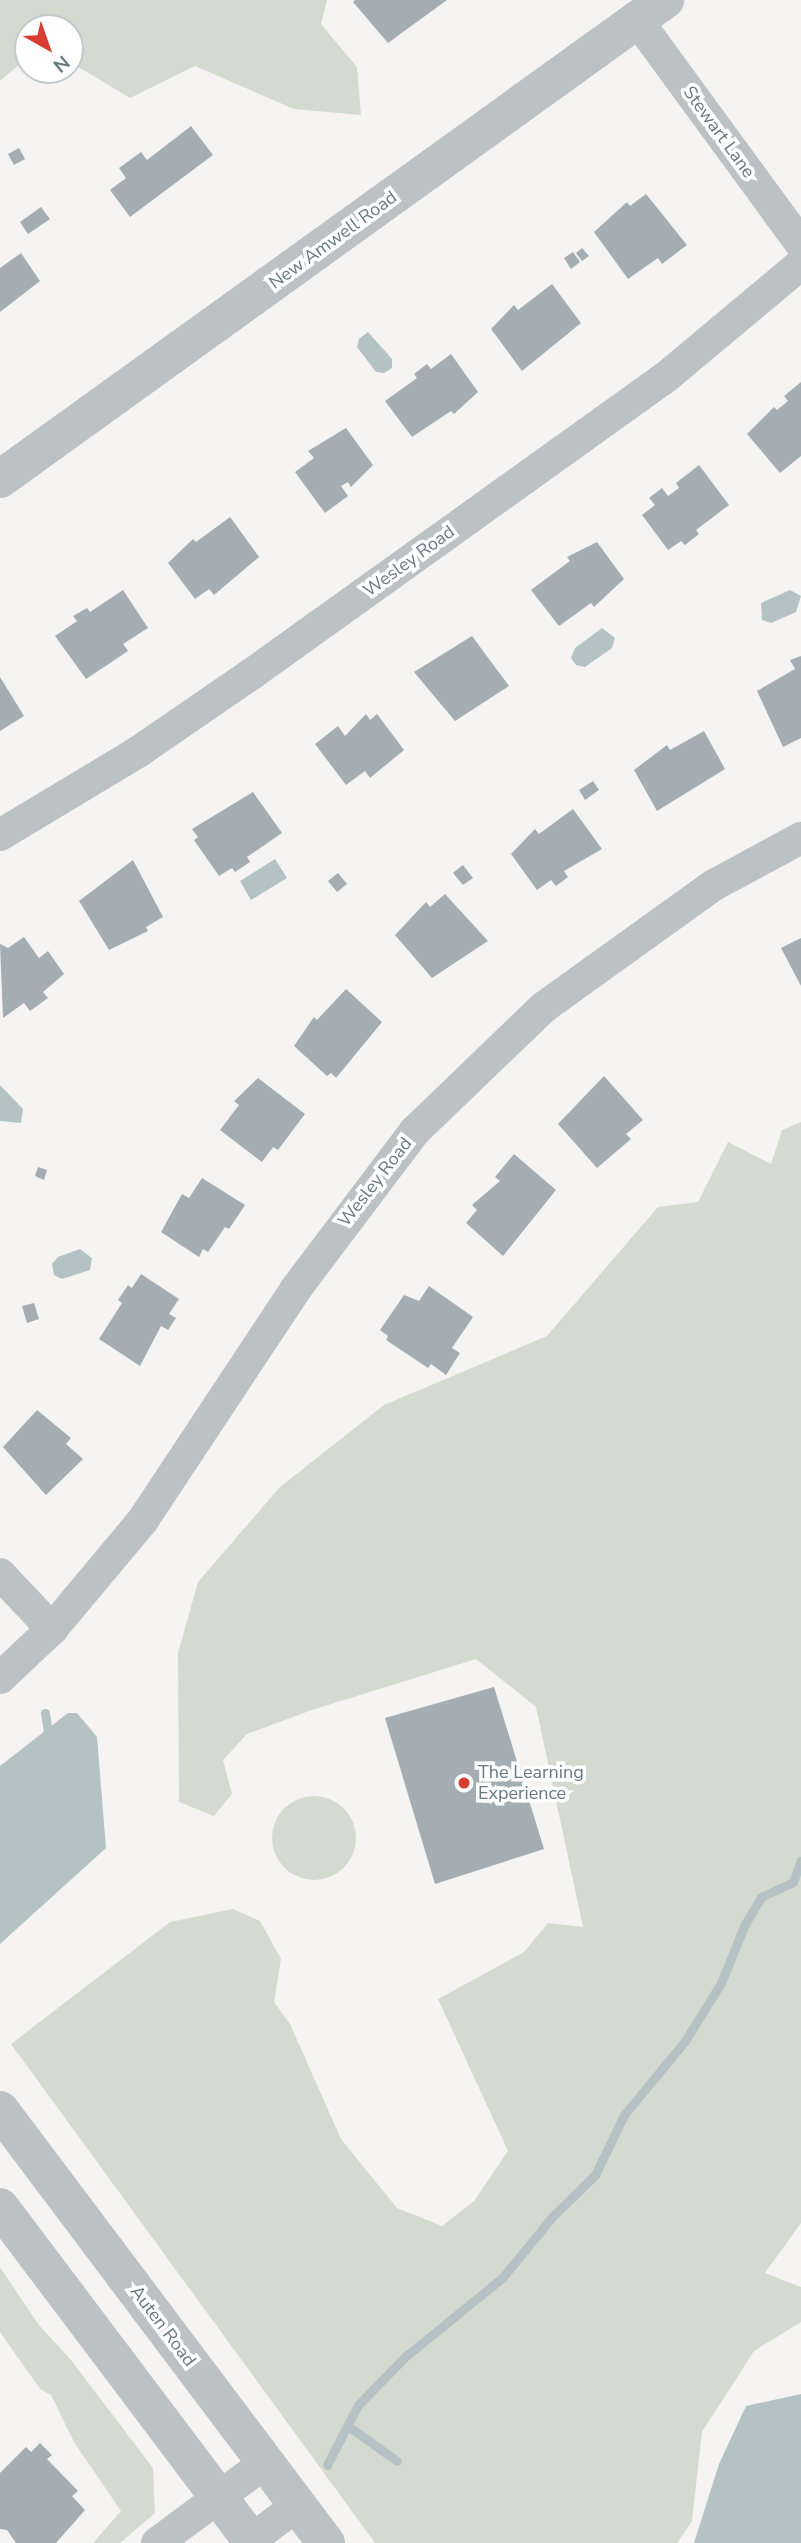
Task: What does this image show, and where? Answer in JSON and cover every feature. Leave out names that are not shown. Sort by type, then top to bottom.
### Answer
[{"type":"street","name":"Stewart Lane","points":[[651,10],[801,244]]},
{"type":"street","name":"New Amwell Road","points":[[0,479],[651,10]]},
{"type":"street","name":"Wesley Road","points":[[0,835],[138,752],[264,666],[666,377],[801,264]]},
{"type":"street","name":"Wesley Road","points":[[0,1678],[52,1629],[143,1520],[295,1290],[415,1132],[544,1007],[714,885],[801,838]]},
{"type":"street","points":[[0,1574],[52,1629]]},
{"type":"street","name":"Auten Road","points":[[0,2109],[326,2543]]},
{"type":"street","points":[[0,2207],[250,2542],[298,2505]]},
{"type":"street","points":[[157,2543],[266,2462]]},
{"type":"shaded area","points":[[0,0],[327,0],[321,24],[357,67],[361,115],[294,109],[195,66],[130,98],[84,70],[84,14],[14,14],[14,69],[0,81]]},
{"type":"shaded area","points":[[368,332],[392,359],[392,368],[384,373],[376,372],[357,347],[359,339]]},
{"type":"shaded area","points":[[790,590],[801,596],[796,612],[771,623],[762,620],[761,603]]},
{"type":"shaded area","points":[[602,628],[615,638],[612,648],[585,667],[576,665],[571,658],[575,648]]},
{"type":"shaded area","points":[[275,859],[287,878],[251,900],[240,881]]},
{"type":"shaded area","points":[[0,1085],[23,1109],[21,1123],[0,1121]]},
{"type":"shaded area","points":[[801,1122],[801,2223],[765,2273],[801,2287],[801,2322],[754,2351],[702,2432],[692,2521],[677,2543],[375,2543],[11,2044],[170,1922],[233,1909],[260,1921],[281,1959],[274,2002],[290,2024],[341,2139],[397,2208],[442,2226],[474,2201],[508,2151],[438,1999],[524,1952],[548,1923],[583,1927],[536,1707],[476,1659],[312,1710],[247,1734],[223,1760],[232,1794],[214,1816],[179,1802],[178,1653],[198,1582],[280,1487],[384,1405],[547,1336],[658,1207],[698,1202],[728,1142],[771,1164],[782,1130]]},
{"type":"shaded area","points":[[80,1249],[92,1258],[90,1270],[62,1279],[54,1275],[52,1264],[58,1257]]},
{"type":"shaded area","points":[[68,1713],[77,1713],[97,1737],[106,1848],[0,1944],[0,1766]]},
{"type":"shaded area","points":[[314,1796],[330,1799],[349,1815],[356,1838],[353,1854],[337,1873],[314,1880],[298,1877],[279,1861],[272,1838],[275,1822],[291,1803]]},
{"type":"shaded area","points":[[0,2267],[39,2325],[71,2360],[153,2468],[155,2513],[120,2543],[93,2543],[121,2511],[74,2442],[51,2395],[40,2389],[0,2332]]},
{"type":"shaded area","points":[[801,2394],[801,2543],[694,2543],[719,2464],[746,2406]]},
{"type":"building","points":[[355,0],[447,0],[388,43],[353,2]]},
{"type":"building","points":[[191,126],[213,155],[130,217],[110,190],[126,178],[119,168],[141,152],[147,160]]},
{"type":"building","points":[[19,148],[25,159],[14,165],[8,154]]},
{"type":"building","points":[[646,194],[687,245],[662,264],[658,258],[628,279],[594,232],[627,202],[630,206]]},
{"type":"building","points":[[41,207],[50,219],[28,234],[20,222]]},
{"type":"building","points":[[582,248],[589,256],[582,261],[576,253]]},
{"type":"building","points":[[573,252],[580,262],[571,269],[564,258]]},
{"type":"building","points":[[21,253],[40,281],[0,312],[0,268]]},
{"type":"building","points":[[552,284],[581,323],[522,371],[491,329],[514,305],[518,310]]},
{"type":"building","points":[[451,354],[478,392],[454,414],[451,411],[412,437],[385,401],[417,378],[414,374],[427,364],[431,369]]},
{"type":"building","points":[[801,382],[801,456],[780,473],[747,434],[774,407],[777,410],[788,401],[784,396]]},
{"type":"building","points":[[346,428],[373,465],[351,487],[348,482],[341,486],[348,496],[325,513],[295,472],[314,458],[308,451]]},
{"type":"building","points":[[699,465],[729,505],[696,530],[699,534],[685,545],[681,541],[668,550],[642,515],[655,505],[649,498],[662,488],[668,496],[679,488],[676,483]]},
{"type":"building","points":[[230,517],[259,557],[214,595],[209,589],[195,599],[168,563],[193,539],[196,542]]},
{"type":"building","points":[[597,542],[624,579],[594,607],[591,603],[559,626],[531,590],[570,561],[567,557]]},
{"type":"building","points":[[123,590],[148,628],[123,644],[128,651],[86,679],[55,636],[77,621],[73,616],[87,608],[90,612]]},
{"type":"building","points":[[472,636],[509,686],[455,721],[414,672]]},
{"type":"building","points":[[801,656],[801,738],[783,747],[757,691],[795,669],[790,660]]},
{"type":"building","points":[[0,677],[24,716],[0,731]]},
{"type":"building","points":[[366,714],[370,720],[377,714],[404,750],[370,778],[365,771],[346,785],[315,744],[338,726],[345,736]]},
{"type":"building","points":[[704,731],[725,769],[657,811],[634,770],[667,745],[670,750]]},
{"type":"building","points":[[593,781],[599,790],[585,800],[579,790]]},
{"type":"building","points":[[253,792],[282,833],[247,857],[250,862],[235,872],[232,868],[219,876],[194,840],[198,837],[192,829]]},
{"type":"building","points":[[573,809],[602,849],[564,871],[568,877],[556,886],[551,880],[537,890],[511,854],[535,829],[539,834]]},
{"type":"building","points":[[133,860],[163,917],[146,927],[148,931],[109,950],[79,901]]},
{"type":"building","points":[[463,865],[473,878],[463,885],[453,873]]},
{"type":"building","points":[[338,873],[347,884],[337,892],[328,881]]},
{"type":"building","points":[[445,894],[488,941],[432,978],[395,935],[426,902],[430,907]]},
{"type":"building","points":[[24,937],[39,958],[48,951],[64,974],[43,992],[48,998],[30,1011],[24,1003],[3,1018],[0,944],[8,948]]},
{"type":"building","points":[[801,938],[801,986],[781,948]]},
{"type":"building","points":[[346,989],[382,1022],[336,1078],[331,1073],[327,1076],[294,1046],[314,1017],[317,1020]]},
{"type":"building","points":[[604,1076],[643,1120],[626,1134],[631,1139],[597,1168],[558,1124]]},
{"type":"building","points":[[258,1078],[305,1114],[278,1150],[273,1147],[262,1162],[220,1130],[239,1105],[234,1101]]},
{"type":"building","points":[[514,1154],[556,1190],[503,1256],[466,1223],[477,1210],[472,1205],[500,1181],[495,1177]]},
{"type":"building","points":[[38,1167],[47,1170],[44,1180],[35,1176]]},
{"type":"building","points":[[202,1178],[245,1205],[229,1229],[225,1227],[208,1252],[203,1249],[199,1257],[161,1232],[182,1194],[189,1198]]},
{"type":"building","points":[[141,1274],[179,1299],[169,1314],[176,1318],[168,1330],[161,1326],[140,1366],[99,1339],[122,1303],[118,1300],[128,1285],[132,1288]]},
{"type":"building","points":[[429,1286],[473,1317],[452,1348],[460,1353],[446,1375],[431,1364],[428,1368],[386,1340],[388,1336],[380,1330],[404,1295],[419,1301]]},
{"type":"building","points":[[34,1303],[39,1319],[27,1323],[22,1306]]},
{"type":"building","points":[[37,1410],[71,1438],[66,1444],[83,1459],[46,1495],[3,1447]]},
{"type":"building","name":"The Learning Experience","points":[[494,1687],[544,1849],[435,1884],[385,1718]]},
{"type":"building","points":[[40,2443],[52,2455],[47,2459],[78,2491],[72,2496],[85,2510],[56,2543],[16,2543],[7,2530],[0,2529],[0,2473],[26,2447],[31,2452]]},
{"type":"waterway","points":[[45,1713],[49,1739]]},
{"type":"waterway","points":[[327,2465],[358,2405],[406,2356],[502,2278],[553,2216],[595,2175],[624,2115],[685,2041],[721,1983],[745,1924],[761,1897],[793,1882],[801,1860]]},
{"type":"waterway","points":[[348,2426],[397,2461]]},
{"type":"place","name":"The Learning Experience","points":[[464,1783]]}]
